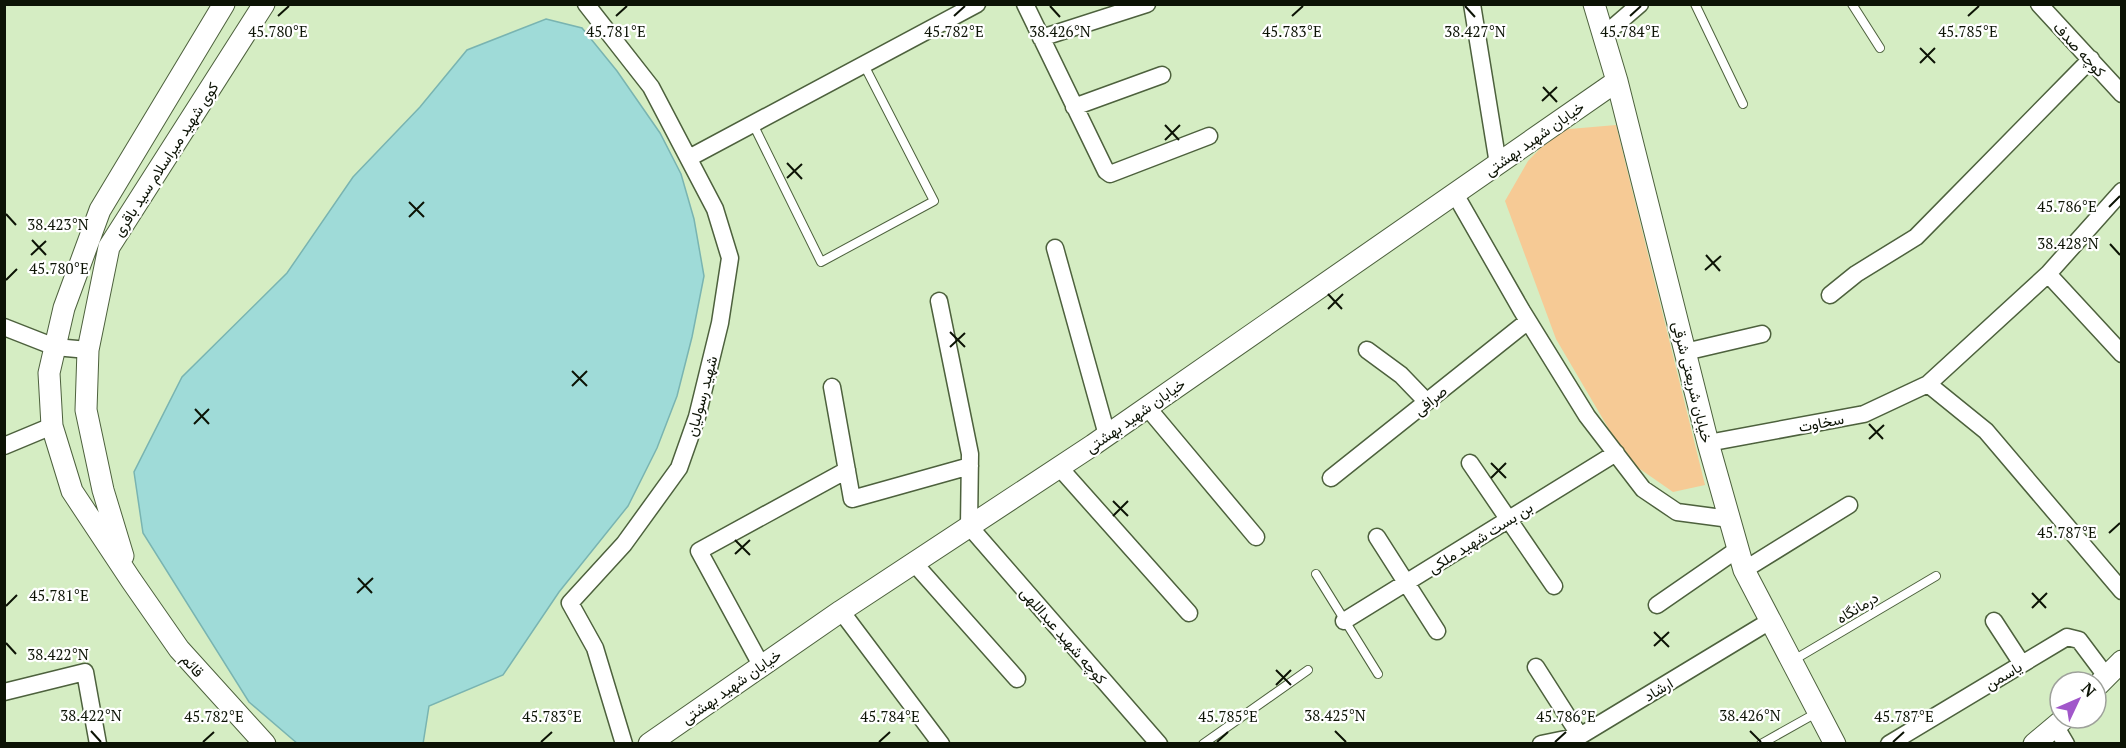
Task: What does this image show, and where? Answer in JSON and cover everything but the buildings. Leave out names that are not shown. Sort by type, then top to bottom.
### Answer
[{"type":"street","name":"کوی شهید میراسلام سید باقری","points":[[130,580],[72,491],[52,426],[49,373],[64,308],[100,210],[224,4]]},
{"type":"street","name":"کوی شهید میراسلام سید باقری","points":[[130,580],[103,490],[86,410],[88,350],[109,247],[264,4]]},
{"type":"street","name":"شهید رسولیان","points":[[586,4],[651,87],[715,208],[730,258],[720,323],[697,417],[679,468],[624,544],[570,603],[595,648],[624,744]]},
{"type":"street","points":[[689,158],[977,4]]},
{"type":"street","points":[[1025,4],[1074,107],[1106,171],[1110,174],[1209,136]]},
{"type":"street","points":[[1041,38],[1147,4]]},
{"type":"street","points":[[1472,4],[1498,164]]},
{"type":"street","name":"خیابان شریعتی شرقی","points":[[1594,4],[1617,81],[1708,443],[1744,570],[1835,744]]},
{"type":"street","points":[[1603,36],[1640,4]]},
{"type":"street","name":"کوچه صدف","points":[[2039,4],[2121,94]]},
{"type":"street","points":[[1830,294],[1856,274],[1916,237],[2091,59]]},
{"type":"street","points":[[1074,107],[1162,75]]},
{"type":"street","name":"خیابان شهید بهشتی","points":[[649,744],[667,737],[761,665],[1107,435],[1617,81]]},
{"type":"street","name":"سخاوت","points":[[1708,443],[1864,414],[1928,384],[2048,274],[2121,191]]},
{"type":"street","points":[[1455,194],[1528,321],[1587,416],[1643,489],[1677,512],[1730,519]]},
{"type":"street","points":[[1055,248],[1107,435]]},
{"type":"street","points":[[2048,274],[2121,354]]},
{"type":"street","points":[[939,301],[969,454],[969,526]]},
{"type":"street","name":"صرافی","points":[[1331,478],[1528,321]]},
{"type":"street","points":[[4,327],[55,347],[88,350]]},
{"type":"street","points":[[1685,352],[1762,334]]},
{"type":"street","points":[[1367,350],[1401,375],[1427,402]]},
{"type":"street","points":[[1928,384],[1986,431],[2121,591]]},
{"type":"street","points":[[832,387],[852,499],[970,466]]},
{"type":"street","points":[[1147,407],[1256,537]]},
{"type":"street","points":[[4,446],[52,426]]},
{"type":"street","name":"بن بست شهید ملکی","points":[[1344,621],[1616,453]]},
{"type":"street","points":[[1470,463],[1554,586]]},
{"type":"street","points":[[1059,466],[1189,613]]},
{"type":"street","points":[[761,665],[699,551],[847,470]]},
{"type":"street","points":[[1744,570],[1849,505]]},
{"type":"street","name":"کوچه شهید عبداللهی","points":[[969,526],[1159,744]]},
{"type":"street","points":[[1377,537],[1437,632]]},
{"type":"street","points":[[1657,605],[1738,549]]},
{"type":"street","points":[[914,563],[1017,679]]},
{"type":"street","name":"قائم","points":[[130,580],[179,649],[265,744]]},
{"type":"street","points":[[841,611],[941,744]]},
{"type":"street","name":"ارشاد","points":[[1541,744],[1580,736],[1770,621]]},
{"type":"street","points":[[1994,621],[2022,664]]},
{"type":"street","name":"یاسمن","points":[[1889,744],[2067,637],[2079,640],[2095,670]]},
{"type":"street","points":[[2108,675],[2121,662]]},
{"type":"street","points":[[1536,667],[1580,736]]},
{"type":"street","points":[[4,692],[85,672],[98,744]]},
{"type":"street","points":[[2034,744],[2060,730]]},
{"type":"lane","points":[[1695,4],[1743,104]]},
{"type":"lane","points":[[1852,4],[1880,48]]},
{"type":"lane","points":[[753,124],[821,262],[934,201],[864,65]]},
{"type":"lane","points":[[1316,574],[1378,674]]},
{"type":"lane","name":"درمانگاه","points":[[1792,661],[1936,576]]},
{"type":"lane","points":[[1203,744],[1308,670]]},
{"type":"lane","points":[[1761,744],[1818,711]]},
{"type":"shaded area","points":[[1616,125],[1705,485],[1673,492],[1627,460],[1556,339],[1505,201],[1528,161],[1558,130]]}]
